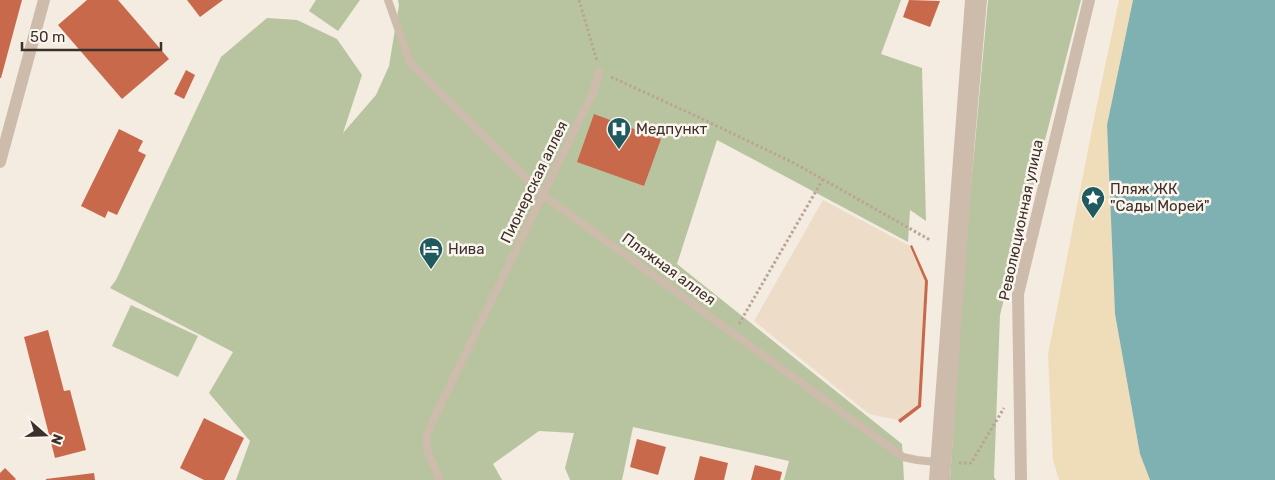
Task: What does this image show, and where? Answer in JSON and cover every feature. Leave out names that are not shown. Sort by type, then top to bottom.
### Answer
[{"type":"street","points":[[0,162],[44,0]]},
{"type":"street","points":[[944,480],[941,462],[971,0]]},
{"type":"street","points":[[935,480],[941,462],[981,0]]},
{"type":"street","name":"Революционная улица","points":[[1021,480],[1018,294],[1089,0]]},
{"type":"lane","name":"Пляжная аллея","points":[[388,0],[410,63],[543,194],[903,457],[941,462]]},
{"type":"lane","name":"Пионерская аллея","points":[[440,480],[428,452],[426,438],[592,92],[599,72]]},
{"type":"path","points":[[579,0],[597,56],[599,72],[794,163],[930,240]]},
{"type":"path","points":[[733,333],[823,179]]},
{"type":"path","points":[[941,462],[971,463],[996,424],[1019,382]]},
{"type":"green space","points":[[316,0],[360,0],[338,31],[309,11]]},
{"type":"green space","points":[[398,0],[901,0],[881,54],[922,68],[926,221],[910,210],[908,242],[717,140],[677,264],[902,444],[904,480],[784,480],[789,461],[633,427],[622,480],[570,480],[565,468],[574,433],[539,431],[493,464],[502,480],[236,480],[250,441],[209,393],[233,352],[110,288],[116,280],[221,57],[267,18],[297,20],[337,39],[362,75],[343,133],[376,95],[389,66],[399,5]]},
{"type":"green space","points":[[988,0],[1081,0],[1000,315],[994,477],[996,480],[950,480],[965,252]]},
{"type":"green space","points":[[131,305],[198,336],[178,377],[112,346]]},
{"type":"sand","name":"Пляж ЖК \"Сады Морей\"","points":[[1119,0],[1133,0],[1107,125],[1115,314],[1140,454],[1150,480],[1059,480],[1053,460],[1048,355]]},
{"type":"shaded area","points":[[823,200],[910,246],[925,281],[918,405],[898,420],[869,414],[754,321]]},
{"type":"water","points":[[1133,0],[1275,0],[1275,480],[1150,480],[1140,454],[1115,314],[1107,125]]},
{"type":"building","points":[[0,0],[22,0],[1,78],[0,78]]},
{"type":"building","points":[[87,0],[118,0],[169,59],[122,99],[58,25]]},
{"type":"building","points":[[187,0],[223,0],[200,17]]},
{"type":"building","points":[[909,0],[940,1],[930,27],[903,17]]},
{"type":"building","points":[[186,70],[195,75],[184,99],[174,94]]},
{"type":"building","name":"Медпункт","points":[[594,114],[661,139],[644,186],[577,162]]},
{"type":"building","points":[[119,129],[143,141],[138,151],[146,155],[117,215],[108,211],[105,218],[81,206]]},
{"type":"building","points":[[912,245],[928,281],[921,407],[900,423],[898,420],[918,405],[925,281],[910,246]]},
{"type":"building","points":[[48,330],[64,391],[70,390],[86,450],[55,458],[24,337]]},
{"type":"building","points":[[204,418],[244,438],[224,480],[204,480],[180,468]]},
{"type":"building","points":[[637,439],[666,447],[658,475],[630,467]]},
{"type":"building","points":[[700,456],[728,463],[724,480],[694,480]]},
{"type":"building","points":[[755,465],[782,472],[780,480],[751,480]]},
{"type":"building","points":[[5,468],[15,480],[0,480],[0,473]]},
{"type":"building","points":[[94,473],[95,480],[46,480],[46,479]]},
{"type":"place","name":"Медпункт","points":[[619,150]]},
{"type":"place","name":"Пляж ЖК \"Сады Морей\"","points":[[1093,219]]},
{"type":"place","name":"Нива","points":[[431,270]]}]
